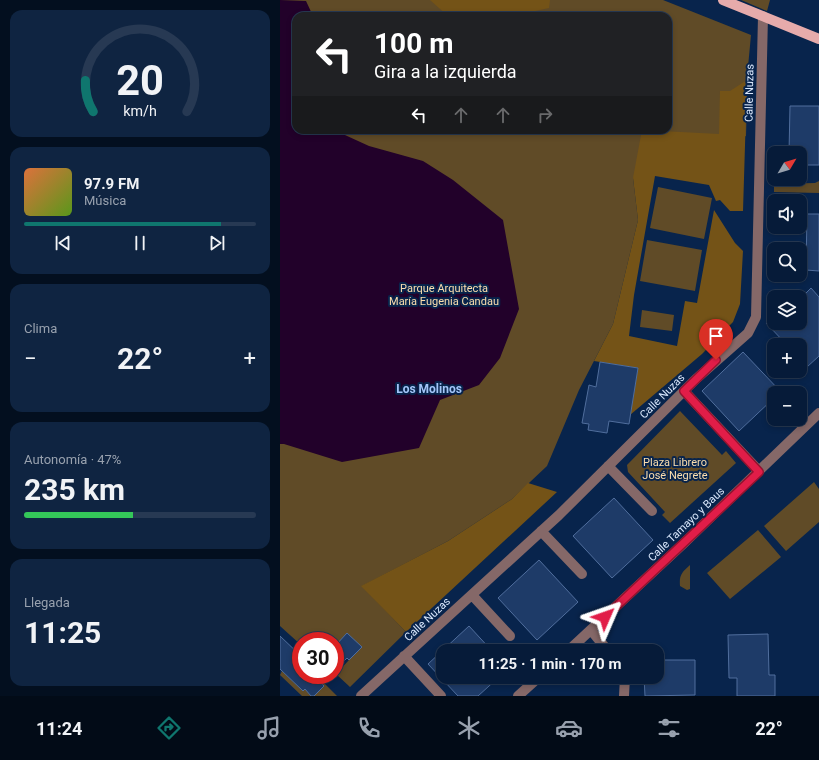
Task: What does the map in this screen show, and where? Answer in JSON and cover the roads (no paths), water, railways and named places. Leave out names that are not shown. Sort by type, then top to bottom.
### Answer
[{"type":"main road","points":[[722,0],[819,39]]},
{"type":"street","name":"Calle Nuzas","points":[[361,696],[541,531],[684,391],[748,333],[756,317],[763,16]]},
{"type":"street","points":[[684,391],[759,472]]},
{"type":"street","name":"Calle Tamayo y Baus","points":[[576,644],[759,472],[819,413]]},
{"type":"street","points":[[608,466],[652,511]]},
{"type":"street","points":[[541,531],[582,574]]},
{"type":"street","points":[[472,595],[510,636]]},
{"type":"street","points":[[591,630],[602,644]]},
{"type":"street","points":[[404,656],[441,696]]},
{"type":"street","points":[[518,696],[531,684]]},
{"type":"street","points":[[624,696],[625,684]]},
{"type":"district","name":"Los Molinos","points":[[429,389]]},
{"type":"park label","name":"Parque Arquitecta María Eugenia Candau","points":[[444,294]]},
{"type":"park label","name":"Plaza Librero José Negrete","points":[[675,468]]}]
